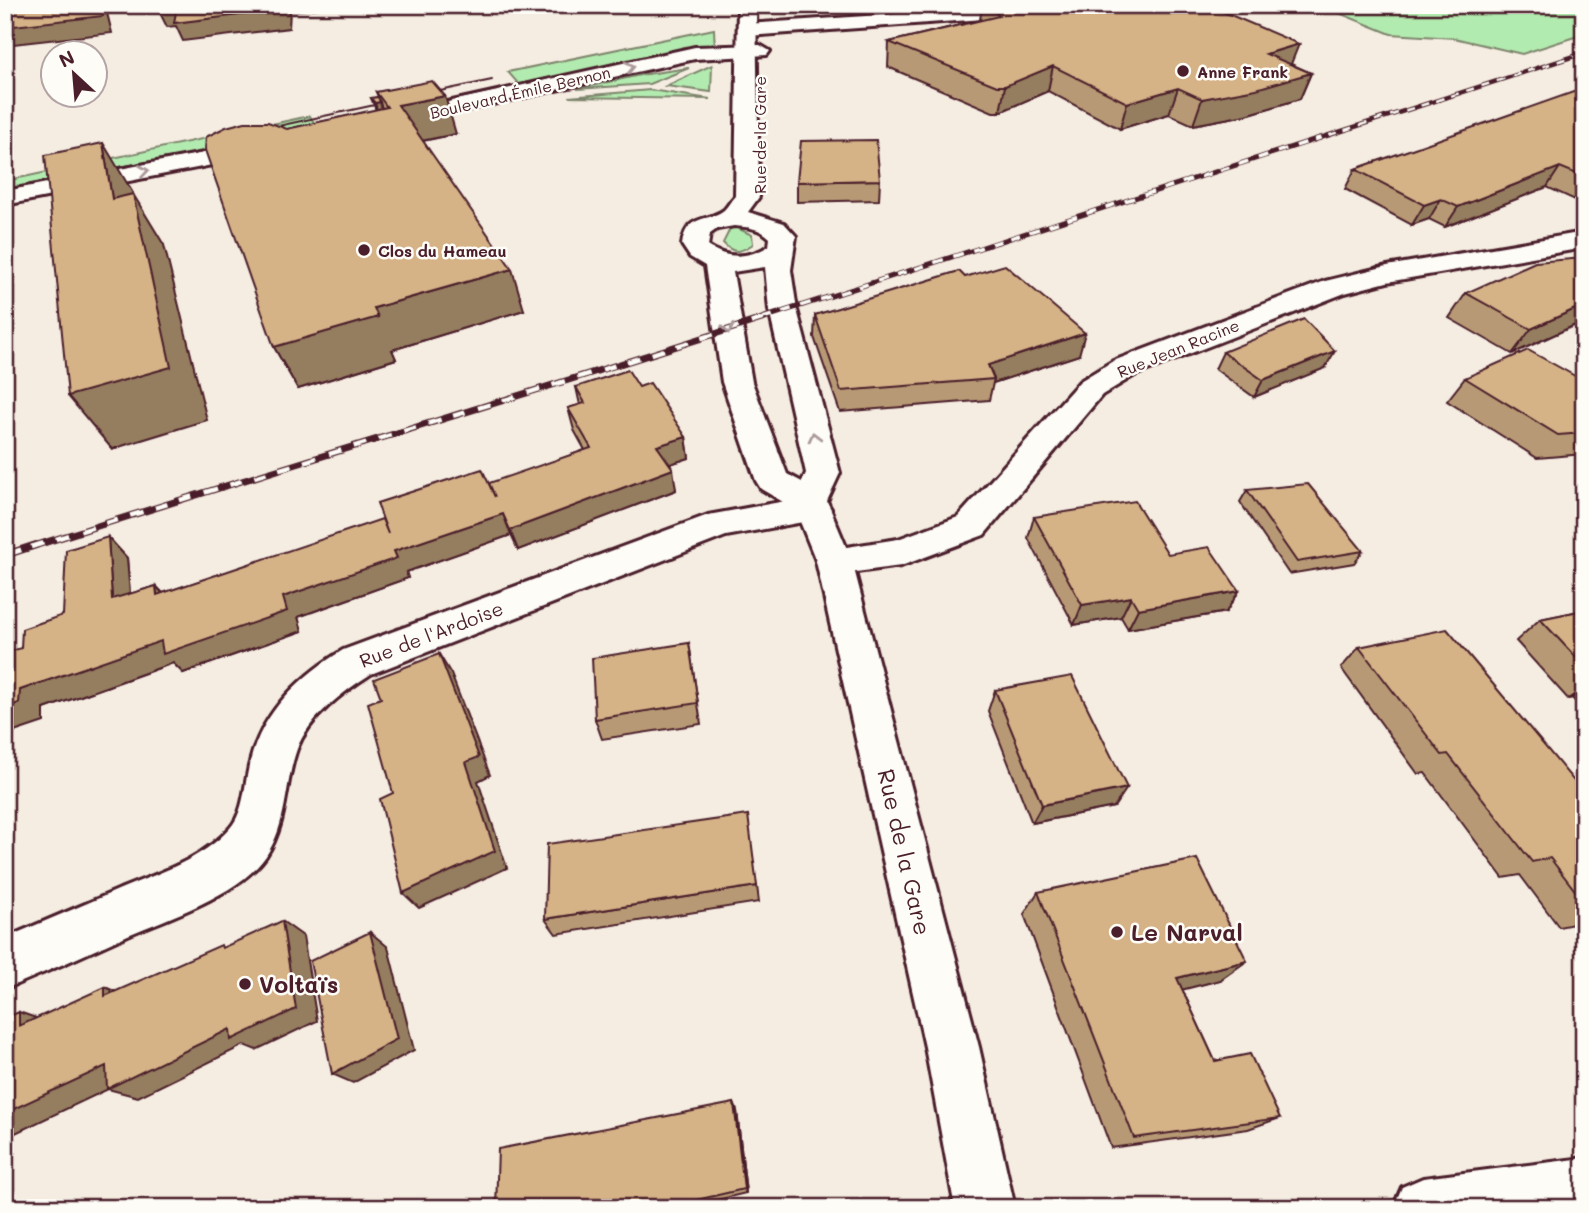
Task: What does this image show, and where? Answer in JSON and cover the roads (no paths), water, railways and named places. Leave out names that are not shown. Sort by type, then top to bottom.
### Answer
[{"type":"street","name":"Rue de la Gare","points":[[747,5],[753,40],[758,219]]},
{"type":"street","name":"Rue de la Gare","points":[[730,218],[747,197],[753,40],[759,5]]},
{"type":"street","name":"Boulevard Émile Bernon","points":[[383,122],[753,40],[1110,5]]},
{"type":"street","points":[[5,198],[275,146]]},
{"type":"street","name":"Rue de la Gare","points":[[718,262],[699,252],[695,246],[695,238],[707,226],[730,218],[758,219],[770,223],[783,236],[778,270],[783,310],[823,473],[812,505],[834,561],[952,1047],[985,1208]]},
{"type":"street","name":"Rue Jean Racine","points":[[834,561],[901,552],[971,526],[1091,388],[1124,368],[1335,287],[1387,274],[1584,240]]},
{"type":"street","points":[[779,251],[758,261],[731,264],[718,262],[737,382],[774,481],[812,505]]},
{"type":"street","name":"Rue de l'Ardoise","points":[[5,964],[209,874],[248,843],[262,813],[275,750],[288,726],[305,703],[340,672],[357,662],[721,524],[812,505]]},
{"type":"street","points":[[1423,1208],[1584,1187]]},
{"type":"tram line","points":[[421,95],[492,80]]},
{"type":"tram line","points":[[427,105],[502,89]]},
{"type":"tram line","points":[[260,130],[393,101]]},
{"type":"tram line","points":[[98,171],[225,148]]},
{"type":"tram line","points":[[5,190],[67,177]]},
{"type":"railway","points":[[1314,140],[1584,53]]},
{"type":"railway","points":[[763,318],[1320,138]]},
{"type":"railway","points":[[31,547],[768,317]]},
{"type":"railway","points":[[5,555],[36,545]]},
{"type":"place","name":"Anne Frank","points":[[1183,71]]},
{"type":"place","name":"Clos du Hameau","points":[[364,250]]},
{"type":"place","name":"Le Narval","points":[[1117,932]]},
{"type":"place","name":"Voltaïs","points":[[245,984]]}]
